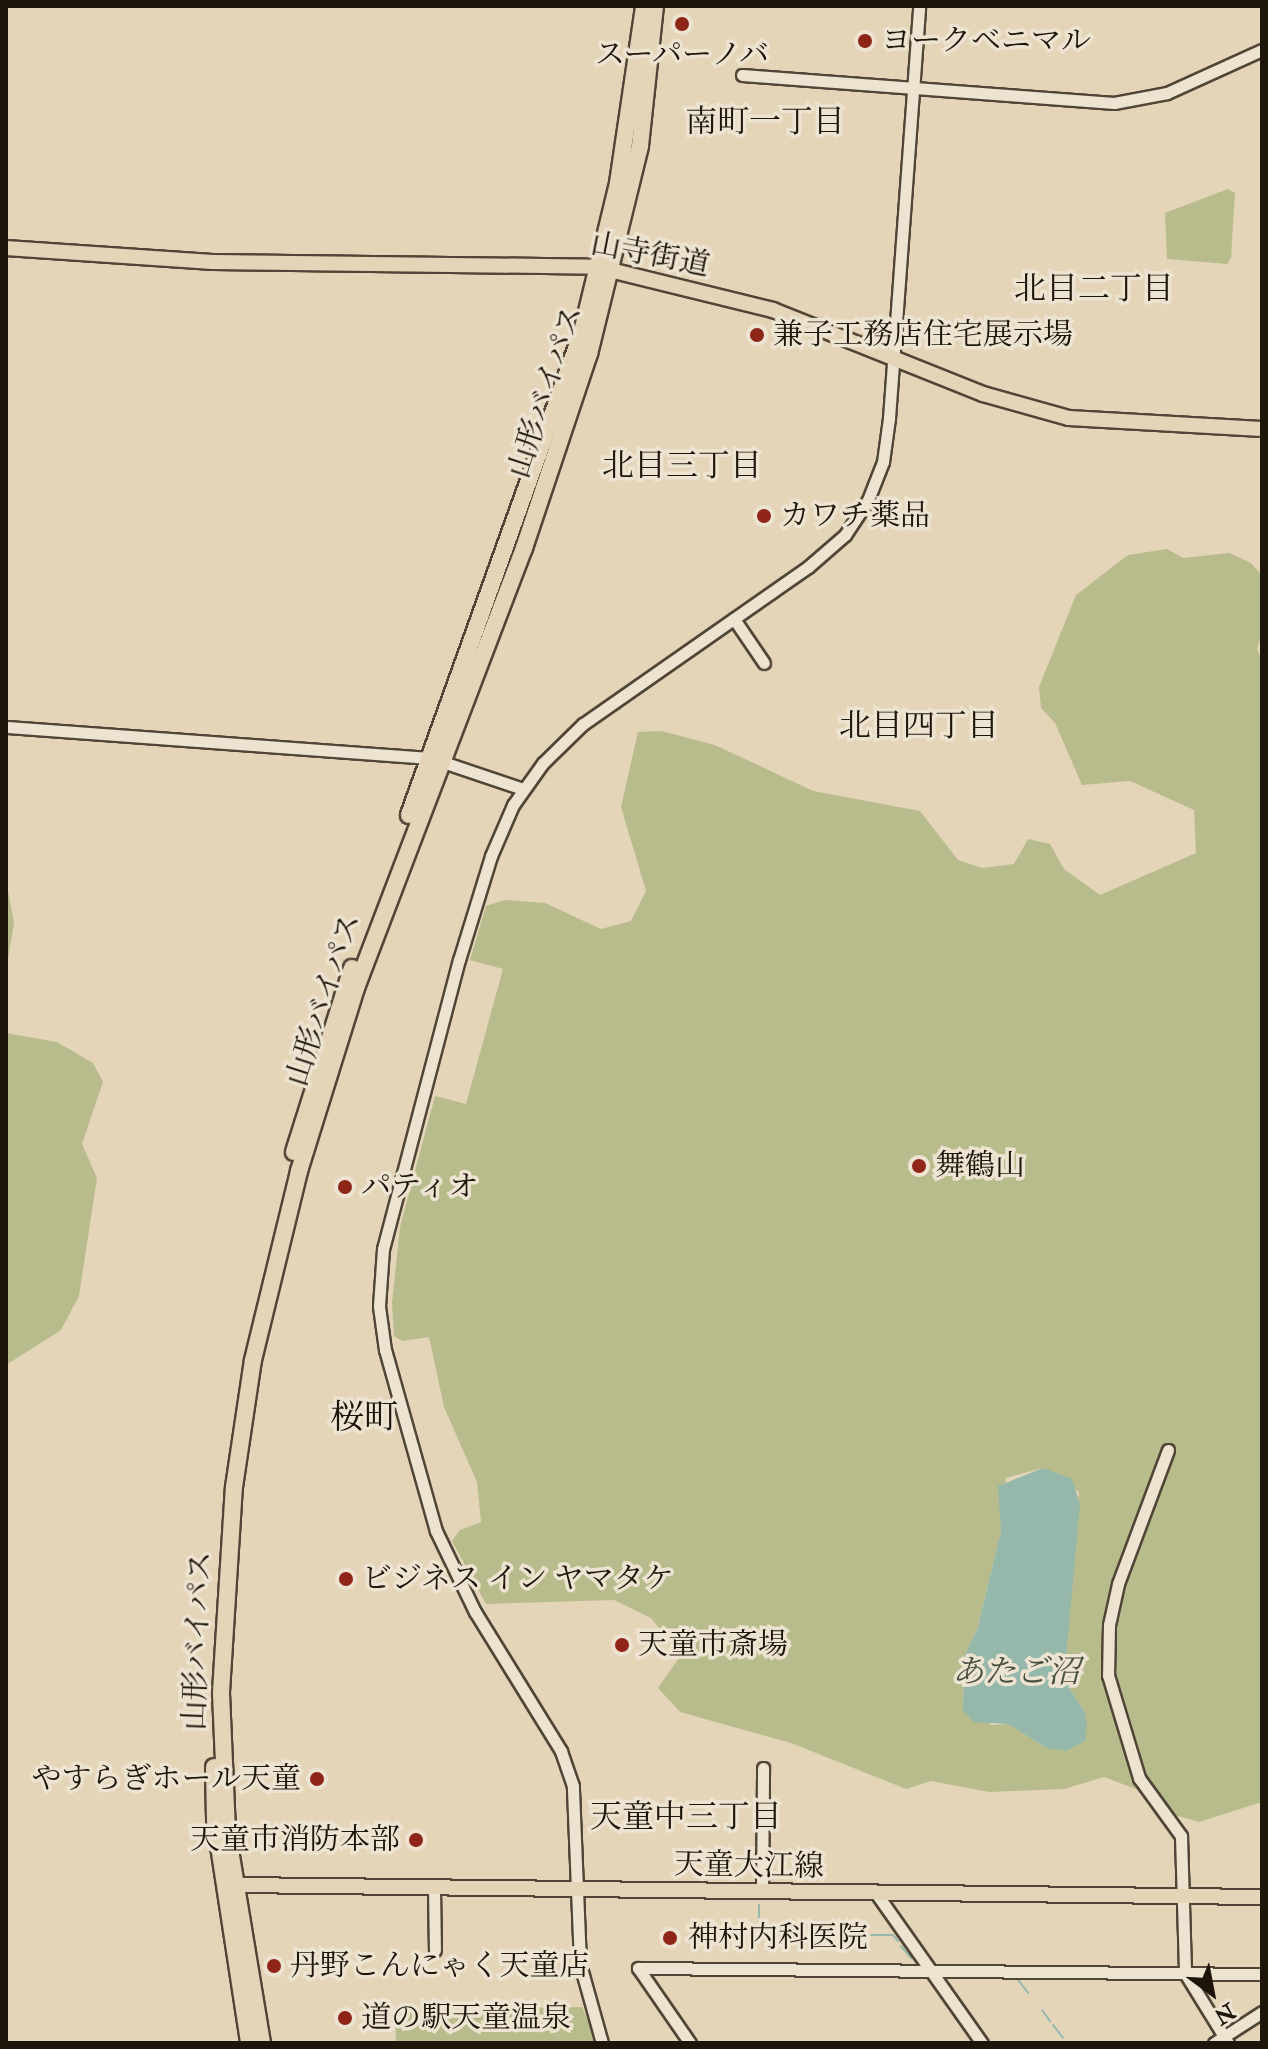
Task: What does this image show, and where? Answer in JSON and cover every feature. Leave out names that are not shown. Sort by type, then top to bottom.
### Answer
[{"type":"highway","name":"山形バイパス","points":[[606,268],[644,6]]},
{"type":"highway","name":"山形バイパス","points":[[249,2043],[214,1804],[213,1621],[233,1422],[303,1116],[342,994],[557,457],[640,146],[655,6]]},
{"type":"highway","name":"山形バイパス","points":[[262,2043],[227,1831],[222,1647],[234,1487],[253,1360],[299,1171],[337,1045],[437,758]]},
{"type":"main road","name":"山寺街道","points":[[6,248],[213,262],[606,268],[773,310],[983,394],[1069,418],[1262,429]]},
{"type":"main road","name":"天童大江線","points":[[235,1885],[1262,1897]]},
{"type":"street","points":[[602,2043],[581,1975],[576,1890],[577,1807],[567,1767],[445,1554],[389,1370],[379,1306],[383,1249],[423,1089],[491,856],[523,789],[583,724],[817,560],[858,517],[883,462],[919,6]]},
{"type":"street","points":[[742,75],[1114,103],[1167,93],[1262,50]]},
{"type":"street","points":[[734,619],[764,663]]},
{"type":"street","points":[[6,727],[437,758],[523,789]]},
{"type":"street","points":[[1168,1450],[1118,1584],[1106,1651],[1135,1770],[1181,1836],[1185,1973],[1222,2041],[1262,2012]]},
{"type":"street","points":[[762,1892],[763,1768]]},
{"type":"street","points":[[434,1889],[435,1950]]},
{"type":"street","points":[[876,1893],[982,2043]]},
{"type":"street","points":[[690,2043],[640,1977],[640,1967],[1262,1974]]},
{"type":"green space","points":[[1228,189],[1235,193],[1231,258],[1227,264],[1167,259],[1165,213]]},
{"type":"green space","points":[[1167,549],[1183,558],[1229,553],[1251,563],[1262,576],[1262,632],[1257,650],[1262,659],[1262,1802],[1199,1822],[1168,1813],[1149,1794],[1104,1777],[1064,1789],[989,1792],[931,1781],[906,1789],[791,1743],[680,1712],[658,1688],[681,1655],[651,1618],[614,1600],[486,1604],[452,1541],[460,1530],[481,1522],[477,1482],[444,1407],[429,1337],[402,1341],[394,1336],[392,1303],[400,1227],[435,1096],[466,1104],[503,969],[470,960],[486,906],[505,900],[545,903],[601,929],[631,921],[646,891],[621,807],[638,732],[661,731],[715,745],[813,791],[920,811],[958,860],[982,868],[1014,864],[1028,839],[1050,844],[1064,869],[1100,895],[1196,853],[1194,810],[1130,781],[1082,785],[1055,723],[1041,708],[1039,687],[1076,595],[1128,555]],"holes":[[[1043,1468],[1079,1492],[1066,1658],[1071,1691],[1085,1712],[1046,1748],[1008,1724],[992,1725],[963,1710],[964,1656],[977,1630],[1001,1531],[1006,1478]]]},
{"type":"green space","points":[[6,880],[14,923],[6,971]]},
{"type":"green space","points":[[6,1033],[57,1042],[93,1063],[103,1082],[82,1144],[97,1178],[79,1296],[61,1330],[6,1365]]},
{"type":"green space","points":[[582,2007],[598,2043],[396,2043],[395,2010]]},
{"type":"water","name":"あたご沼","points":[[1043,1468],[1072,1479],[1080,1504],[1066,1658],[1071,1691],[1085,1712],[1087,1726],[1085,1741],[1066,1751],[1046,1748],[1008,1724],[974,1722],[963,1710],[964,1656],[977,1630],[1001,1531],[998,1486]]},
{"type":"waterway","points":[[748,1855],[759,1856]]},
{"type":"waterway","points":[[759,1905],[759,1918]]},
{"type":"waterway","points":[[759,1921],[759,1929]]},
{"type":"waterway","points":[[766,1935],[893,1935],[898,1941]]},
{"type":"waterway","points":[[901,1946],[911,1958]]},
{"type":"waterway","points":[[1016,1977],[1028,1993]]},
{"type":"waterway","points":[[1042,2010],[1050,2021]]},
{"type":"waterway","points":[[1053,2025],[1063,2038]]},
{"type":"place","name":"スーパーノバ","points":[[682,24]]},
{"type":"place","name":"ヨークベニマル","points":[[865,41]]},
{"type":"place","name":"兼子工務店住宅展示場","points":[[757,335]]},
{"type":"place","name":"カワチ薬品","points":[[764,516]]},
{"type":"place","name":"舞鶴山","points":[[919,1166]]},
{"type":"place","name":"パティオ","points":[[345,1187]]},
{"type":"place","name":"ビジネス イン ヤマタケ","points":[[346,1579]]},
{"type":"place","name":"天童市斎場","points":[[622,1645]]},
{"type":"place","name":"やすらぎホール天童","points":[[317,1779]]},
{"type":"place","name":"天童市消防本部","points":[[416,1840]]},
{"type":"place","name":"神村内科医院","points":[[670,1938]]},
{"type":"place","name":"丹野こんにゃく天童店","points":[[274,1966]]},
{"type":"place","name":"道の駅天童温泉","points":[[345,2018]]},
{"type":"district","name":"南町一丁目","points":[[765,122]]},
{"type":"district","name":"北目二丁目","points":[[1094,289]]},
{"type":"district","name":"北目三丁目","points":[[682,466]]},
{"type":"district","name":"北目四丁目","points":[[919,726]]},
{"type":"district","name":"桜町","points":[[364,1418]]},
{"type":"district","name":"天童中三丁目","points":[[686,1817]]}]
